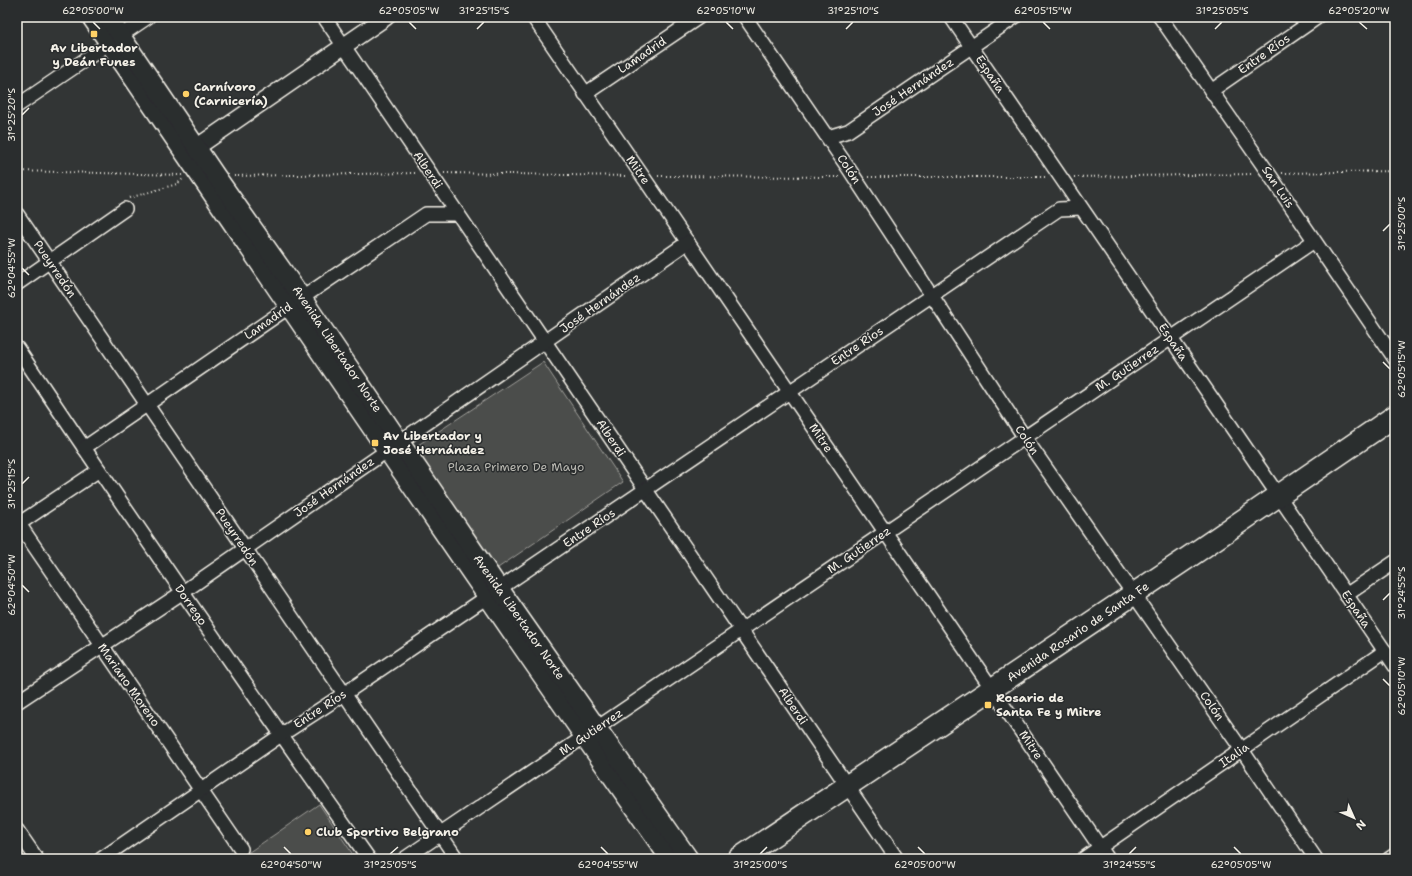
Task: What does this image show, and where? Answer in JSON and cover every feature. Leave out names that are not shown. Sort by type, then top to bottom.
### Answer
[{"type":"main road","name":"Avenida Libertador Norte","points":[[91,17],[115,40],[296,302],[393,446],[590,732],[670,859]]},
{"type":"main road","name":"Avenida Libertador Norte","points":[[108,17],[115,40]]},
{"type":"main road","name":"Avenida Libertador Norte","points":[[191,151],[216,176],[296,302]]},
{"type":"main road","name":"Avenida Rosario de Santa Fe","points":[[738,859],[993,690],[1395,416]]},
{"type":"main road","name":"Avenida Libertador Norte","points":[[590,732],[689,859]]},
{"type":"street","points":[[17,106],[148,17]]},
{"type":"street","name":"Alberdi","points":[[324,17],[897,859]]},
{"type":"street","points":[[191,151],[386,17]]},
{"type":"street","name":"Mitre","points":[[533,17],[1108,859]]},
{"type":"street","name":"Lamadrid","points":[[585,94],[699,17]]},
{"type":"street","name":"Colón","points":[[744,17],[828,137],[1025,438],[1316,859]]},
{"type":"street","name":"España","points":[[951,17],[1395,666]]},
{"type":"street","name":"José Hernández","points":[[828,137],[848,131],[1015,17]]},
{"type":"street","name":"San Luis","points":[[1160,17],[1395,359]]},
{"type":"street","name":"Entre Ríos","points":[[1211,91],[1318,17]]},
{"type":"street","name":"Entre Ríos","points":[[101,859],[202,791],[281,735],[344,694],[1059,209],[1081,208]]},
{"type":"street","points":[[17,284],[125,209]]},
{"type":"street","name":"Pueyrredón","points":[[17,214],[457,859]]},
{"type":"street","name":"Lamadrid","points":[[84,448],[426,214],[458,214]]},
{"type":"street","name":"M. Gutierrez","points":[[404,859],[1314,241]]},
{"type":"street","name":"José Hernández","points":[[17,702],[183,592],[688,242]]},
{"type":"street","name":"Dorrego","points":[[17,348],[281,735],[369,859]]},
{"type":"street","points":[[18,523],[99,470]]},
{"type":"street","name":"Mariano Moreno","points":[[18,523],[241,849]]},
{"type":"street","points":[[1346,595],[1395,562]]},
{"type":"street","name":"Italia","points":[[1083,859],[1384,651]]},
{"type":"street","points":[[17,830],[37,859]]},
{"type":"street","points":[[1389,859],[1395,855]]},
{"type":"path","points":[[17,171],[186,175],[177,184],[123,200],[125,209]]},
{"type":"path","points":[[216,176],[430,173],[643,176],[1060,177],[1395,171]]},
{"type":"green space","name":"Plaza Primero De Mayo","points":[[543,362],[623,482],[495,570],[412,449]]},
{"type":"green space","name":"Club Sportivo Belgrano","points":[[319,804],[356,859],[239,859]]},
{"type":"place","name":"Av Libertador y Deán Funes","points":[[94,34]]},
{"type":"place","name":"Carnívoro (Carnicería)","points":[[186,94]]},
{"type":"place","name":"Av Libertador y José Hernández","points":[[375,443]]},
{"type":"place","name":"Rosario de Santa Fe y Mitre","points":[[988,705]]},
{"type":"place","name":"Club Sportivo Belgrano","points":[[308,832]]}]
